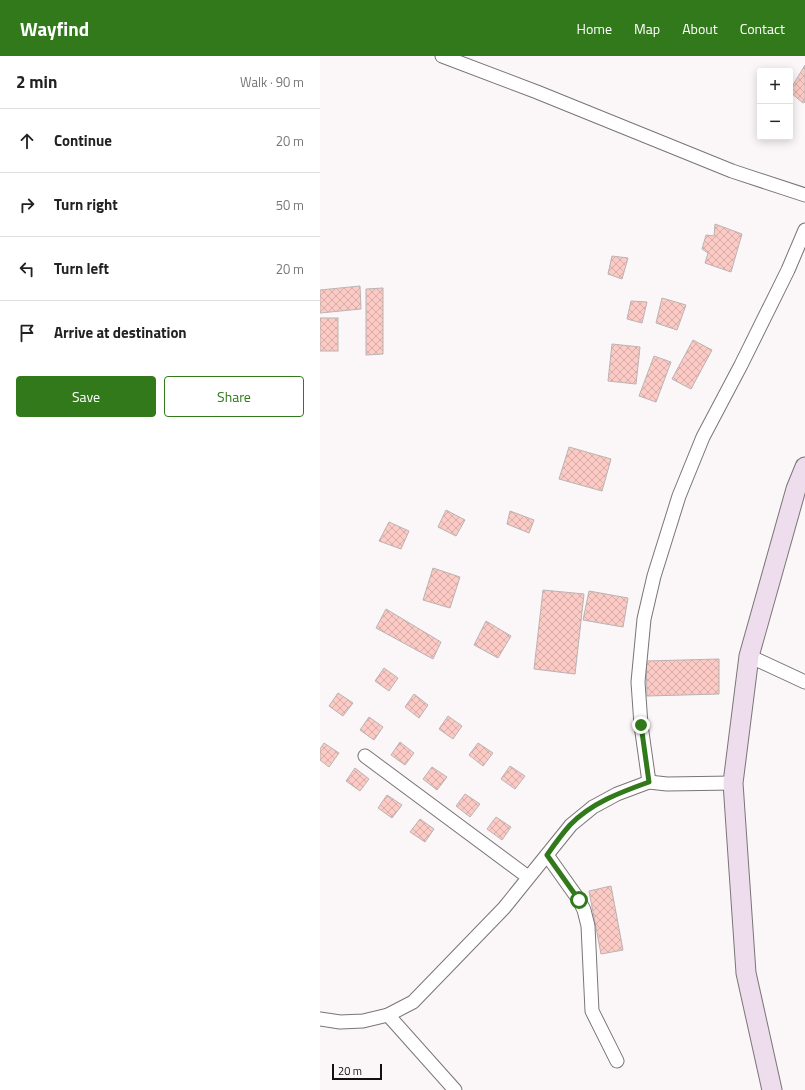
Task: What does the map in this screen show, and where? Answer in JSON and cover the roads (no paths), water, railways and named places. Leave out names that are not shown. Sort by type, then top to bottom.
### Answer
[{"type":"main road","points":[[772,1090],[746,974],[733,783],[750,656],[796,489],[805,467]]},
{"type":"street","points":[[442,56],[537,92],[732,171],[805,195]]},
{"type":"street","points":[[649,782],[641,725],[638,682],[644,619],[654,576],[679,496],[703,437],[741,365],[788,270],[805,230]]},
{"type":"street","points":[[750,656],[805,682]]},
{"type":"street","points":[[365,756],[528,878]]},
{"type":"street","points":[[320,1019],[340,1022],[363,1021],[388,1015],[413,1002],[504,908],[570,825],[593,807],[617,794],[649,782],[667,784],[733,783]]},
{"type":"street","points":[[547,855],[579,900],[584,910],[588,926],[592,1011],[618,1061]]},
{"type":"street","points":[[388,1015],[455,1090]]}]
